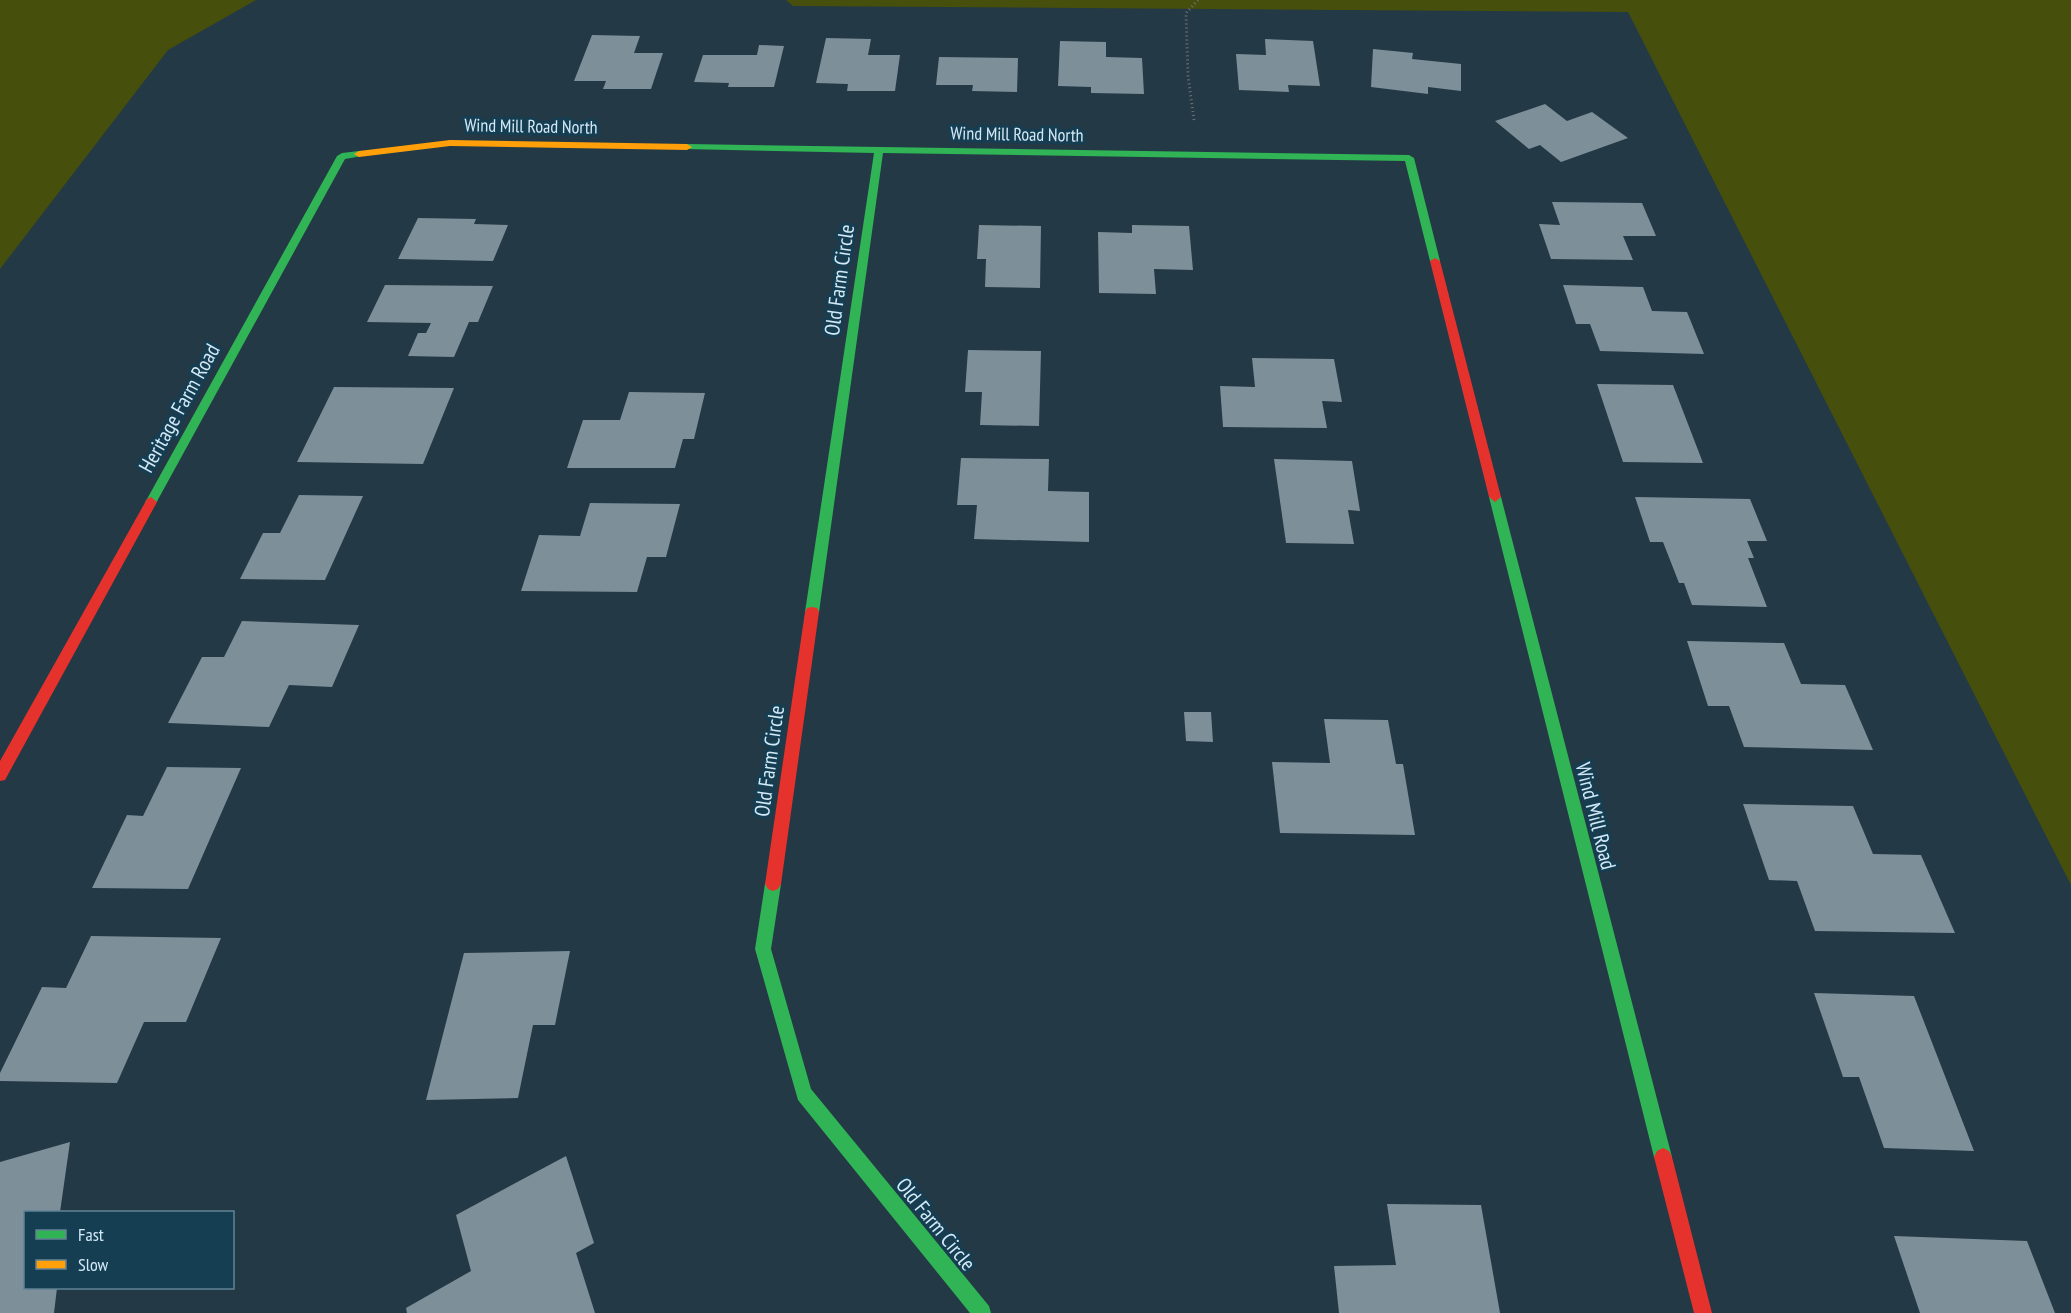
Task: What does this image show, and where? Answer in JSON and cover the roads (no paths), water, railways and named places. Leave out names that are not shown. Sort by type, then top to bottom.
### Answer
[{"type":"street","name":"Wind Mill Road North","points":[[450,143],[1409,158],[1451,328]]},
{"type":"street","name":"Heritage Farm Road","points":[[0,775],[342,156],[450,143]]},
{"type":"street","name":"Old Farm Circle","points":[[879,150],[763,949],[804,1095],[982,1313]]},
{"type":"street","name":"Wind Mill Road","points":[[1451,328],[1703,1313]]}]
